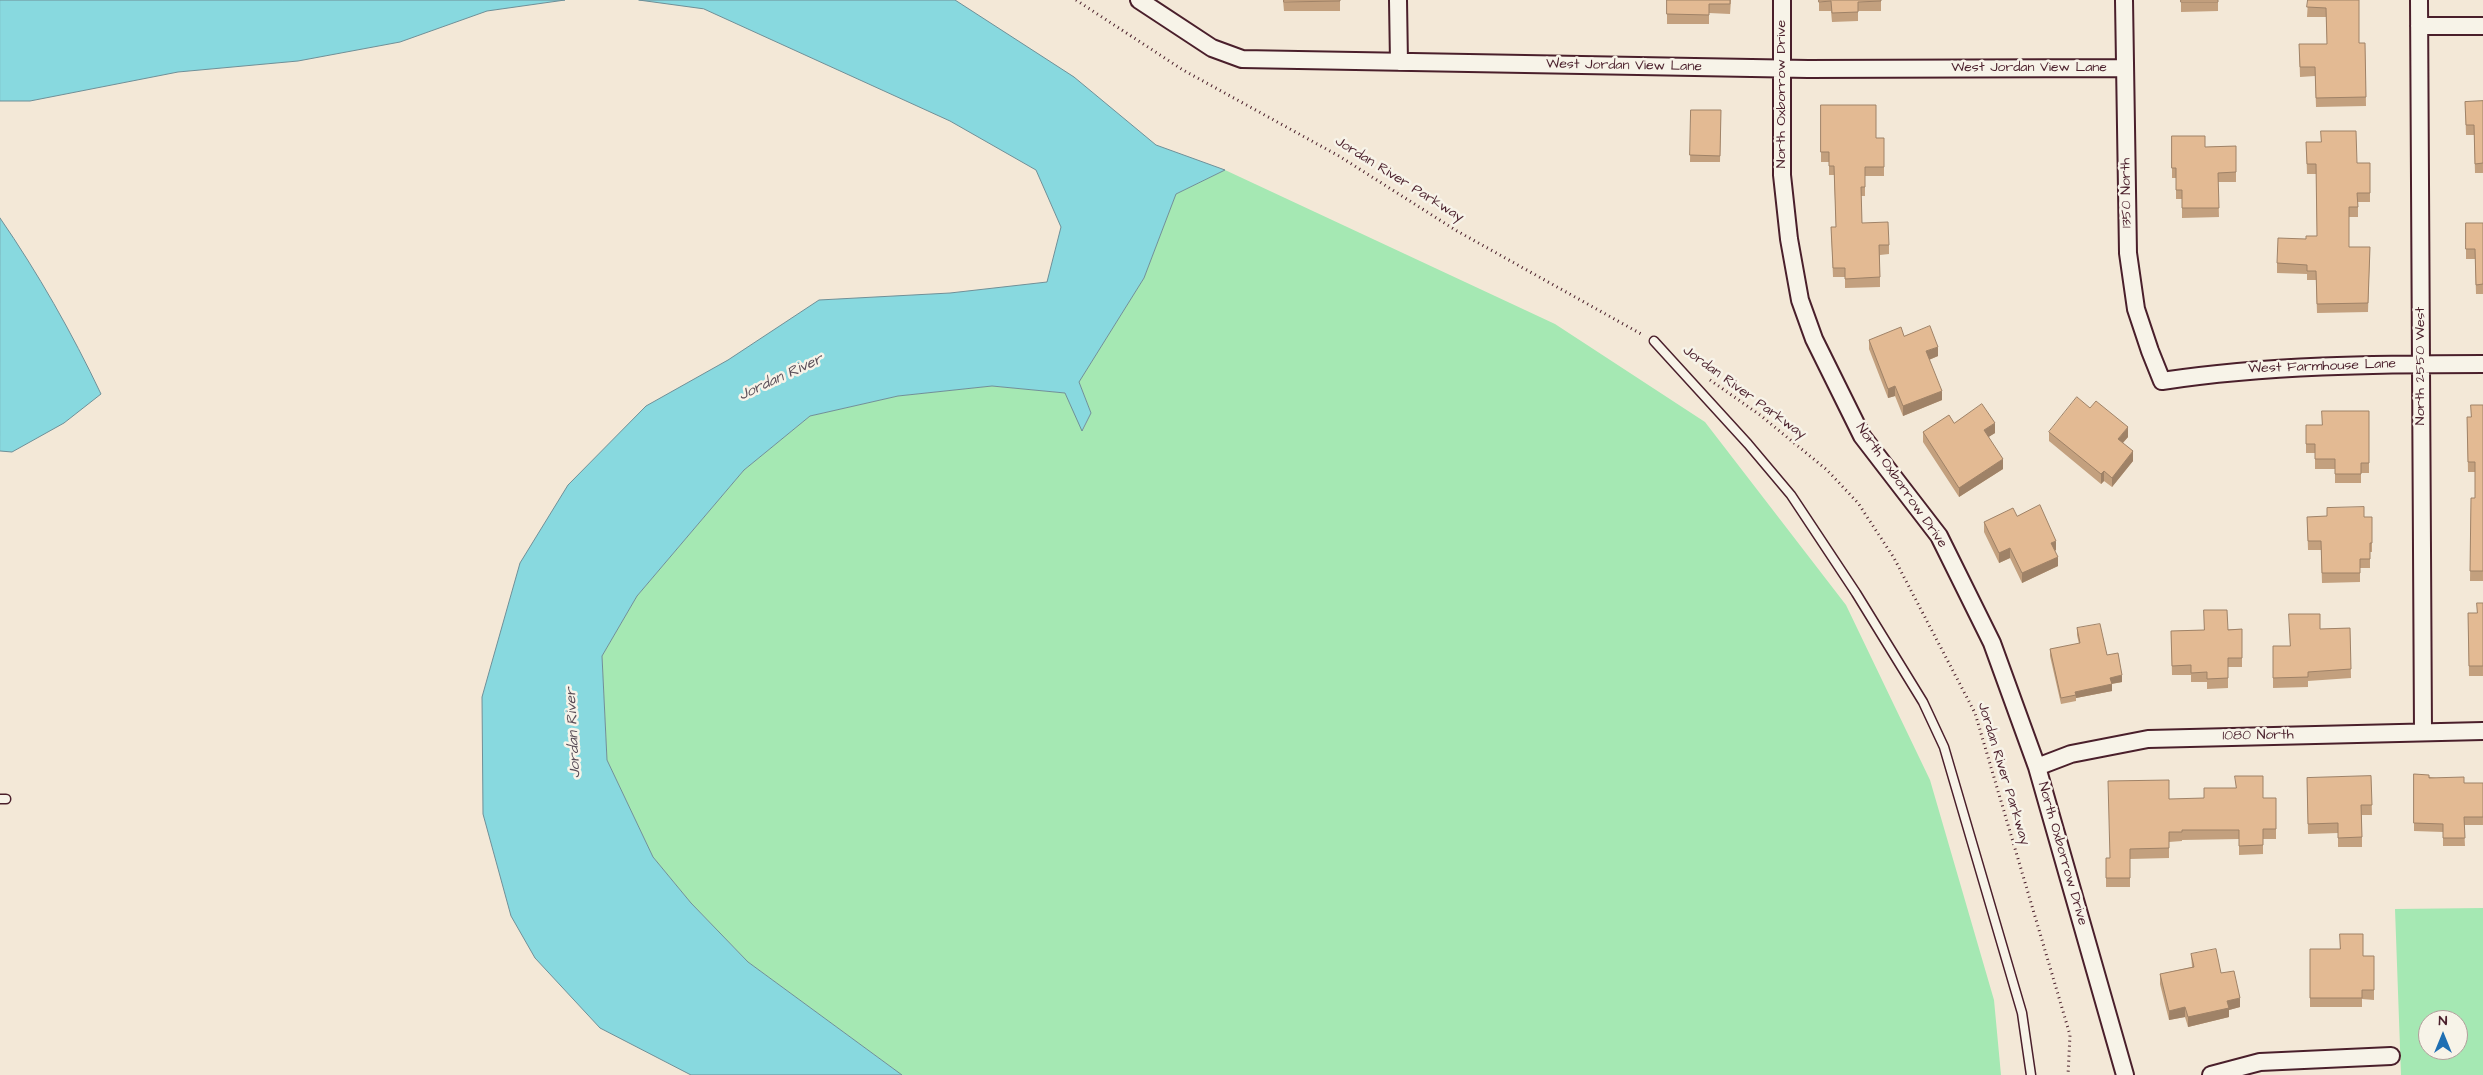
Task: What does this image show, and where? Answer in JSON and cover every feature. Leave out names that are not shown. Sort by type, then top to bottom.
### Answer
[{"type":"street","name":"West Jordan View Lane","points":[[1139,0],[1212,48],[1242,59],[1782,69],[2124,68]]},
{"type":"street","points":[[1398,0],[1398,62]]},
{"type":"street","name":"North Oxborrow Drive","points":[[1782,0],[1782,175],[1789,239],[1800,300],[1814,339],[1862,436],[1939,536],[1992,643],[2037,767],[2125,1075]]},
{"type":"street","name":"1350 North","points":[[2124,0],[2128,253],[2136,308],[2150,352],[2162,380]]},
{"type":"street","name":"North 2550 West","points":[[2419,0],[2423,732]]},
{"type":"street","points":[[2419,26],[2483,26]]},
{"type":"street","name":"West Farmhouse Lane","points":[[2162,380],[2225,371],[2421,364],[2483,364]]},
{"type":"street","name":"1080 North","points":[[2037,767],[2071,754],[2148,739],[2483,731]]},
{"type":"street","points":[[2211,1075],[2260,1062],[2391,1056]]},
{"type":"lane","points":[[1654,341],[1748,444],[1791,495],[1923,702],[1944,747],[2022,1013],[2031,1075]]},
{"type":"path","name":"Jordan River Parkway","points":[[1076,0],[1183,70],[1339,156],[1457,230],[1654,341]]},
{"type":"path","name":"Jordan River Parkway","points":[[1703,375],[1760,415],[1828,470],[1858,503],[1894,558],[1976,713],[2070,1035],[2068,1075]]},
{"type":"green space","points":[[1225,170],[1555,324],[1705,422],[1846,605],[1930,780],[1994,1000],[2001,1075],[902,1075],[748,962],[691,903],[653,857],[607,760],[602,656],[637,596],[744,470],[810,416],[898,396],[992,386],[1065,393],[1083,430],[1091,413],[1079,382],[1144,278],[1176,194]]},
{"type":"green space","points":[[2483,908],[2483,1075],[2401,1075],[2395,909]]},
{"type":"water","points":[[0,0],[565,0],[487,11],[400,42],[298,61],[178,72],[30,101],[0,101]]},
{"type":"water","name":"Jordan River","points":[[639,0],[955,0],[1074,77],[1156,145],[1225,170],[1176,194],[1144,278],[1079,382],[1091,413],[1082,431],[1065,393],[992,386],[898,396],[810,416],[744,470],[637,596],[602,656],[607,760],[653,857],[691,903],[748,962],[902,1075],[691,1075],[600,1028],[535,958],[511,916],[483,814],[482,697],[520,563],[568,485],[646,406],[728,360],[819,300],[950,293],[1047,282],[1061,227],[1036,170],[950,121],[704,9]]},
{"type":"water","points":[[0,218],[54,304],[101,394],[64,423],[12,452],[0,451]]},
{"type":"building","points":[[1284,0],[1340,0],[1340,1],[1284,2]]},
{"type":"building","points":[[1667,0],[1730,0],[1730,4],[1709,4],[1709,15],[1667,14]]},
{"type":"building","points":[[1819,0],[1881,1],[1858,2],[1858,12],[1832,13],[1831,1],[1819,2]]},
{"type":"building","points":[[2181,0],[2218,0],[2218,2],[2181,2]]},
{"type":"building","points":[[2308,0],[2359,0],[2359,43],[2365,43],[2366,97],[2316,98],[2315,67],[2300,67],[2299,44],[2327,44],[2326,8],[2307,7]]},
{"type":"building","points":[[2483,101],[2483,163],[2475,164],[2474,125],[2466,125],[2465,102]]},
{"type":"building","points":[[1821,105],[1876,105],[1876,138],[1884,138],[1884,167],[1865,167],[1865,187],[1861,187],[1862,223],[1888,222],[1889,245],[1879,245],[1880,277],[1845,279],[1845,268],[1833,268],[1831,227],[1836,227],[1834,166],[1829,166],[1829,152],[1821,152]]},
{"type":"building","points":[[1691,110],[1721,110],[1720,156],[1690,155]]},
{"type":"building","points":[[2321,131],[2356,131],[2357,163],[2370,163],[2370,193],[2357,193],[2358,207],[2349,207],[2349,247],[2370,247],[2368,303],[2317,304],[2316,271],[2307,271],[2307,265],[2277,263],[2278,238],[2306,239],[2306,236],[2317,236],[2316,164],[2307,164],[2306,142],[2321,142]]},
{"type":"building","points":[[2172,136],[2205,136],[2205,147],[2236,146],[2236,172],[2218,173],[2219,208],[2182,208],[2182,190],[2176,190],[2176,168],[2172,168]]},
{"type":"building","points":[[2466,223],[2483,223],[2483,284],[2476,285],[2475,249],[2466,249]]},
{"type":"building","points":[[1930,326],[1938,347],[1926,351],[1942,391],[1903,406],[1895,386],[1888,389],[1869,340],[1901,327],[1904,336]]},
{"type":"building","points":[[2077,397],[2090,408],[2096,401],[2128,427],[2118,439],[2133,451],[2112,478],[2104,471],[2101,474],[2049,432]]},
{"type":"building","points":[[1982,404],[1995,423],[1984,430],[2003,459],[1959,488],[1923,432],[1949,415],[1954,423]]},
{"type":"building","points":[[2471,405],[2483,405],[2483,571],[2470,571],[2471,498],[2475,498],[2475,462],[2468,462],[2467,417],[2471,417]]},
{"type":"building","points":[[2322,411],[2369,411],[2369,463],[2361,463],[2361,474],[2335,474],[2335,459],[2315,459],[2315,444],[2306,444],[2306,425],[2322,425]]},
{"type":"building","points":[[2040,505],[2056,541],[2051,543],[2058,557],[2022,573],[2010,548],[1999,553],[1984,522],[2013,508],[2017,516]]},
{"type":"building","points":[[2364,507],[2364,517],[2372,517],[2370,559],[2360,559],[2360,573],[2322,573],[2321,541],[2308,541],[2307,517],[2327,516],[2327,508]]},
{"type":"building","points":[[2477,603],[2483,603],[2483,666],[2469,666],[2468,613],[2477,613]]},
{"type":"building","points":[[2204,610],[2227,610],[2228,630],[2242,629],[2242,658],[2228,658],[2228,678],[2207,679],[2207,672],[2191,673],[2191,665],[2172,666],[2171,631],[2204,630]]},
{"type":"building","points":[[2289,614],[2320,614],[2320,629],[2350,628],[2351,669],[2308,672],[2308,677],[2273,678],[2273,646],[2290,646]]},
{"type":"building","points":[[2100,624],[2107,655],[2118,653],[2122,675],[2110,678],[2112,684],[2075,692],[2076,695],[2061,698],[2050,649],[2080,643],[2077,628]]},
{"type":"building","points":[[2414,774],[2429,775],[2429,778],[2464,777],[2464,783],[2483,783],[2483,817],[2464,817],[2465,838],[2443,838],[2443,824],[2414,823]]},
{"type":"building","points":[[2235,776],[2263,776],[2263,798],[2276,798],[2276,829],[2263,829],[2263,845],[2239,846],[2239,830],[2182,830],[2182,832],[2169,832],[2169,848],[2130,849],[2130,878],[2106,878],[2106,858],[2110,858],[2108,781],[2169,780],[2169,799],[2204,798],[2204,788],[2236,788]]},
{"type":"building","points":[[2371,776],[2372,805],[2361,805],[2362,837],[2338,838],[2338,823],[2308,824],[2307,778]]},
{"type":"building","points":[[2340,934],[2363,934],[2363,956],[2374,956],[2374,990],[2362,990],[2362,998],[2310,998],[2310,949],[2340,949]]},
{"type":"building","points":[[2216,949],[2221,973],[2234,971],[2240,998],[2227,1001],[2229,1008],[2188,1017],[2185,1007],[2169,1011],[2160,974],[2194,967],[2191,954]]}]
